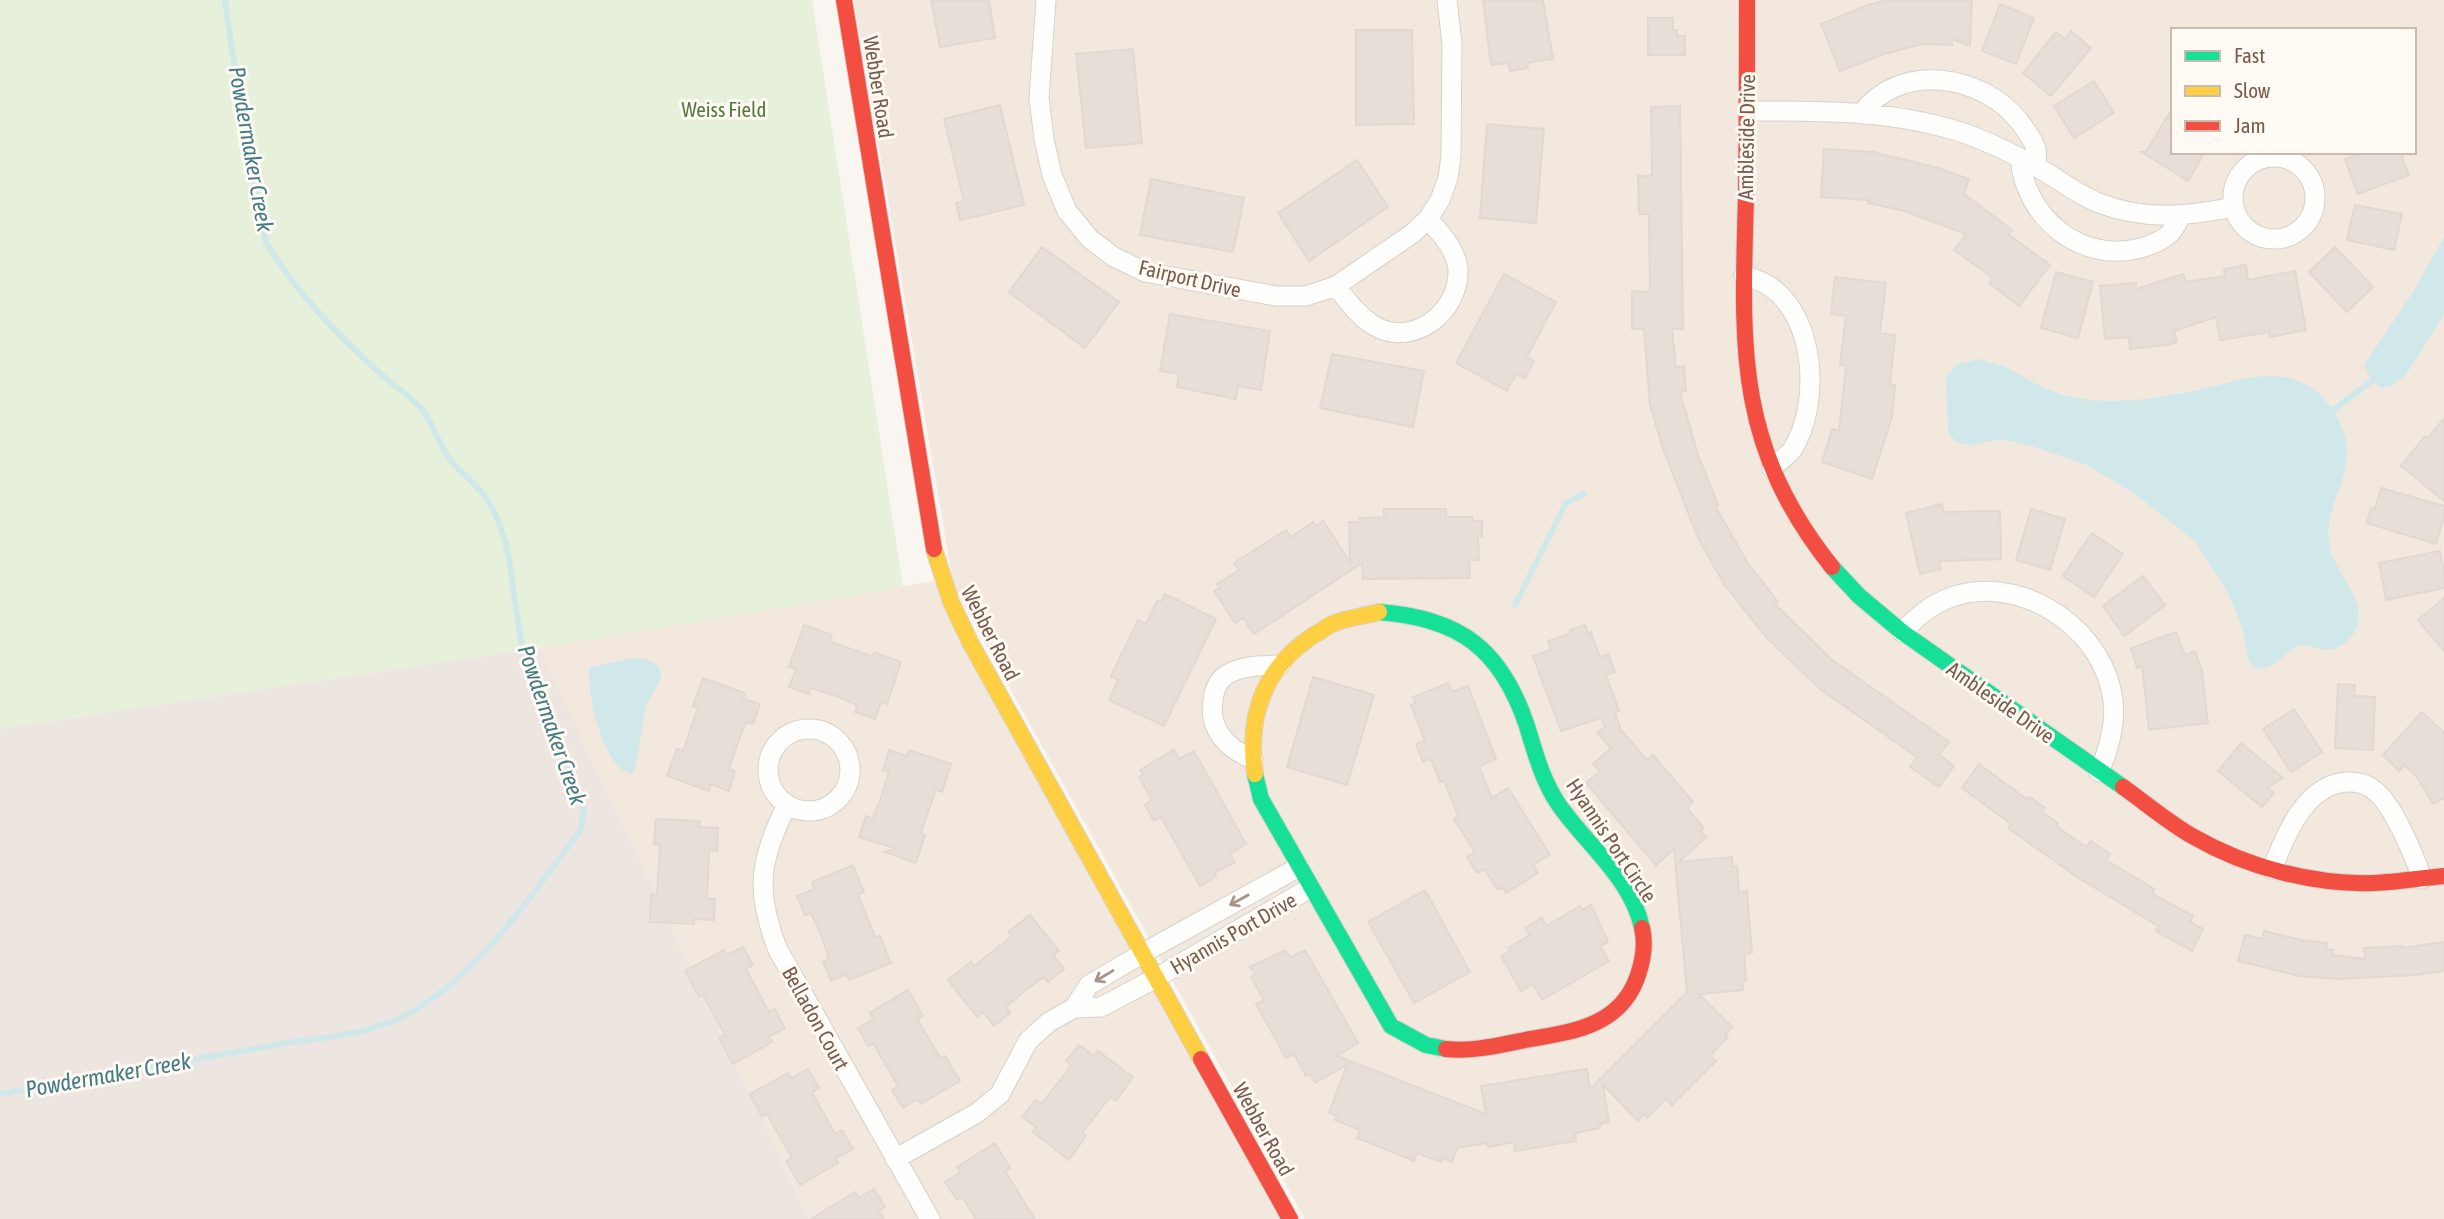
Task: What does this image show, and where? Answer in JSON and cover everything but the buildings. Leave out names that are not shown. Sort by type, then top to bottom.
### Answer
[{"type":"street","name":"Webber Road","points":[[844,0],[930,532],[940,576],[953,610],[970,642],[1290,1219]]},
{"type":"street","name":"Fairport Drive","points":[[1046,0],[1039,98],[1052,175],[1067,211],[1090,239],[1114,257],[1145,272],[1276,296],[1306,296],[1336,286],[1413,233],[1428,219],[1440,200],[1448,178],[1451,156],[1452,44],[1447,0]]},
{"type":"street","name":"Ambleside Drive","points":[[1747,0],[1744,275],[1748,379],[1758,426],[1772,468],[1809,538],[1836,573],[1863,600],[1902,632],[2194,837],[2232,855],[2272,869],[2323,880],[2374,883],[2444,876]]},
{"type":"street","points":[[1861,113],[1871,100],[1888,88],[1925,80],[1962,84],[1998,100],[2028,133],[2036,149],[2022,177],[2038,211],[2063,235],[2096,250],[2114,252],[2148,246],[2163,240],[2176,229],[2180,216]]},
{"type":"street","points":[[1747,110],[1861,113],[1916,120],[1949,129],[2028,162],[2098,203],[2130,213],[2164,217],[2234,207]]},
{"type":"street","points":[[2276,157],[2297,164],[2311,180],[2314,190],[2315,201],[2307,222],[2291,235],[2280,238],[2270,239],[2251,232],[2234,207],[2233,196],[2239,176],[2255,161],[2266,158],[2276,157]]},
{"type":"street","points":[[1336,286],[1353,309],[1375,327],[1408,331],[1425,326],[1438,318],[1449,306],[1456,288],[1458,268],[1446,240],[1428,219]]},
{"type":"street","points":[[1744,275],[1770,286],[1784,300],[1798,323],[1807,347],[1811,373],[1810,401],[1806,414],[1791,450],[1772,468]]},
{"type":"street","points":[[1902,632],[1920,614],[1949,598],[1975,592],[2004,593],[2050,608],[2071,624],[2089,644],[2111,689],[2114,719],[2111,738],[2099,772]]},
{"type":"street","name":"Hyannis Port Circle","points":[[1380,612],[1423,616],[1444,623],[1479,646],[1500,668],[1513,691],[1535,754],[1555,800],[1636,906],[1645,941],[1643,958],[1639,975],[1617,1010],[1589,1027],[1469,1050],[1429,1048],[1391,1026],[1261,799],[1253,759],[1252,732],[1270,676],[1280,665],[1297,646],[1332,624],[1380,612]]},
{"type":"street","points":[[1253,759],[1233,749],[1216,730],[1212,717],[1215,688],[1225,676],[1241,670],[1280,665]]},
{"type":"street","points":[[817,729],[831,736],[843,747],[849,761],[850,777],[844,792],[832,804],[818,810],[802,811],[787,805],[775,793],[769,779],[769,762],[775,747],[786,736],[801,730],[817,729]]},
{"type":"street","points":[[2272,869],[2286,834],[2308,802],[2325,788],[2342,782],[2359,782],[2375,790],[2387,806],[2414,856],[2422,879]]},
{"type":"street","name":"Belladon Court","points":[[787,805],[771,836],[764,864],[762,893],[767,923],[778,950],[930,1219]]},
{"type":"street","name":"Hyannis Port Drive","points":[[1074,1008],[1089,985],[1299,867]]},
{"type":"street","name":"Hyannis Port Drive","points":[[1074,1008],[1101,1007],[1310,888]]},
{"type":"street","points":[[895,1159],[976,1113],[1000,1094],[1028,1041],[1049,1022],[1074,1008]]},
{"type":"shaded area","points":[[854,0],[2444,0],[2444,1219],[1305,1219],[954,587]]},
{"type":"shaded area","points":[[934,581],[1281,1219],[809,1219],[539,648]]},
{"type":"shaded area","points":[[539,648],[809,1219],[0,1219],[0,729]]},
{"type":"green space","name":"Weiss Field","points":[[0,0],[812,0],[903,587],[539,648],[0,729]]},
{"type":"water","points":[[2444,237],[2444,315],[2405,376],[2391,386],[2381,388],[2372,381],[2364,365],[2412,294]]},
{"type":"water","points":[[1980,359],[2005,367],[2051,391],[2090,400],[2156,398],[2263,376],[2293,379],[2316,391],[2336,415],[2344,434],[2347,452],[2328,531],[2333,558],[2358,610],[2353,635],[2343,645],[2330,650],[2299,646],[2265,668],[2259,669],[2249,662],[2242,628],[2229,595],[2195,541],[2135,494],[2087,465],[2032,446],[2001,439],[1972,445],[1956,442],[1948,432],[1946,376],[1958,364]]},
{"type":"water","points":[[634,658],[654,663],[659,668],[661,677],[647,704],[632,774],[622,769],[605,745],[594,712],[589,668]]},
{"type":"waterway","name":"Powdermaker Creek","points":[[0,1094],[342,1035],[391,1022],[420,1007],[473,964],[519,912],[580,831],[584,811],[579,792],[526,659],[507,551],[496,517],[476,485],[447,455],[422,410],[320,314],[291,279],[266,242],[225,0]]},
{"type":"waterway","points":[[2333,410],[2372,381]]},
{"type":"waterway","points":[[1515,605],[1566,503],[1584,494]]},
{"type":"traffic: fast","points":[[1832,567],[1859,596],[1902,632],[2123,787]]},
{"type":"traffic: fast","points":[[1379,612],[1408,615],[1455,630],[1474,642],[1490,658],[1516,699],[1553,796],[1629,894],[1642,928]]},
{"type":"traffic: fast","points":[[1255,774],[1261,799],[1391,1026],[1426,1045],[1446,1049]]},
{"type":"traffic: slow","points":[[934,549],[951,602],[970,642],[1201,1059]]},
{"type":"traffic: slow","points":[[1255,774],[1253,753],[1257,713],[1262,695],[1282,662],[1296,648],[1332,624],[1379,612]]},
{"type":"traffic: jam","points":[[844,0],[934,549]]},
{"type":"traffic: jam","points":[[1747,0],[1744,299],[1751,391],[1761,435],[1777,478],[1800,522],[1832,567]]},
{"type":"traffic: jam","points":[[2123,787],[2167,820],[2214,848],[2281,872],[2351,883],[2444,876]]},
{"type":"traffic: jam","points":[[1446,1049],[1486,1048],[1560,1034],[1592,1024],[1607,1016],[1620,1006],[1638,975],[1643,952],[1642,928]]},
{"type":"traffic: jam","points":[[1201,1059],[1290,1219]]}]
